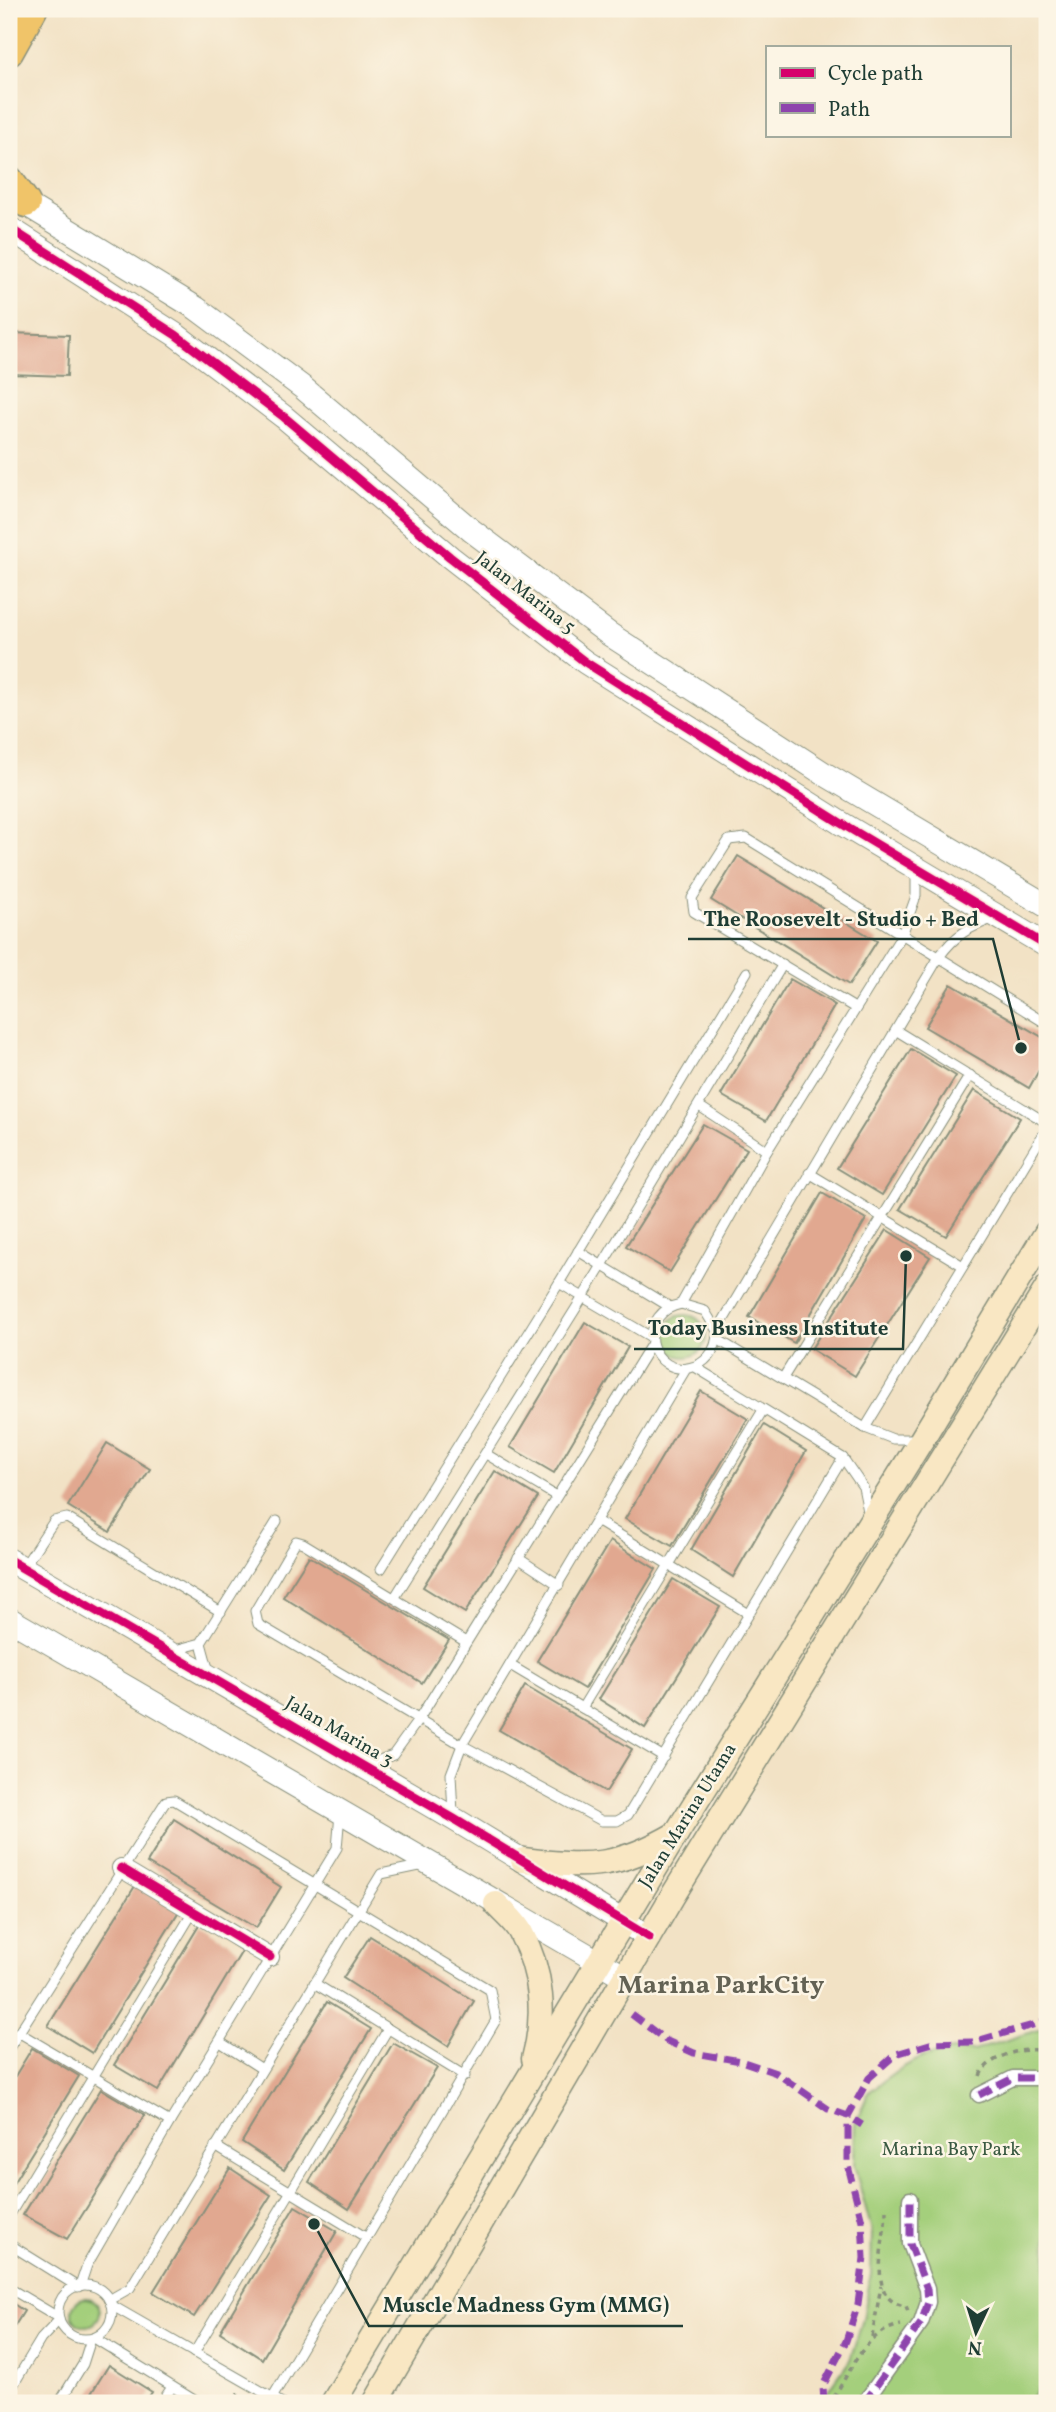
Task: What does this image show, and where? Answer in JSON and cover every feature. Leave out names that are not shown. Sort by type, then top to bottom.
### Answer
[{"type":"main road","points":[[9,52],[33,9]]},
{"type":"main road","points":[[9,180],[17,198]]},
{"type":"main road","name":"Jalan Marina Utama","points":[[333,2403],[676,1834],[922,1439],[1047,1232]]},
{"type":"main road","name":"Jalan Marina Utama","points":[[375,2403],[649,1937],[1047,1288]]},
{"type":"main road","points":[[523,1860],[577,1866],[607,1864],[651,1848],[676,1834]]},
{"type":"main road","points":[[496,1904],[521,1931],[540,1981],[541,2035],[524,2090]]},
{"type":"street","name":"Jalan Marina 5","points":[[17,198],[197,308],[302,387],[471,530],[609,634],[823,773],[1047,906]]},
{"type":"street","name":"Jalan Marina 5","points":[[9,228],[176,335],[284,417],[450,558],[585,662],[1047,946]]},
{"type":"street","name":"Jalan Marina 3","points":[[15,1564],[364,1766],[649,1937]]},
{"type":"street","points":[[9,1619],[426,1864],[625,1977]]},
{"type":"street","points":[[121,1868],[270,1957]]},
{"type":"street","points":[[978,2090],[1013,2078],[1047,2078]]},
{"type":"street","points":[[864,2403],[921,2323],[928,2302],[927,2289],[910,2244],[910,2199]]},
{"type":"lane","points":[[855,1009],[694,912],[692,898],[729,840],[746,838],[1047,1024]]},
{"type":"lane","points":[[681,1304],[767,1151],[902,935],[916,896],[917,868]]},
{"type":"lane","points":[[454,1819],[451,1774],[463,1745],[510,1665],[691,1368],[710,1356],[717,1335],[809,1173],[897,1031],[939,957],[953,938],[967,928],[998,917]]},
{"type":"lane","points":[[395,1597],[583,1297],[783,964]]},
{"type":"lane","points":[[381,1569],[559,1283],[747,972]]},
{"type":"lane","points":[[865,1428],[1047,1125],[897,1031]]},
{"type":"lane","points":[[783,1378],[970,1075]]},
{"type":"lane","points":[[699,1106],[767,1151]]},
{"type":"lane","points":[[809,1173],[963,1266]]},
{"type":"lane","points":[[578,1251],[670,1307]]},
{"type":"lane","points":[[559,1283],[652,1340],[664,1362],[691,1368],[843,1458],[863,1487],[870,1521]]},
{"type":"lane","points":[[364,1766],[393,1755],[419,1719],[652,1340],[655,1321],[670,1307],[681,1304],[705,1311],[717,1335],[865,1428],[893,1439],[922,1439]]},
{"type":"lane","points":[[582,1708],[763,1410]]},
{"type":"lane","points":[[486,1454],[556,1496]]},
{"type":"lane","points":[[466,1642],[395,1597],[296,1541],[255,1611],[254,1618],[258,1624],[463,1745],[602,1821],[617,1821],[628,1815],[843,1458]]},
{"type":"lane","points":[[15,1564],[54,1521],[67,1518],[221,1612]]},
{"type":"lane","points":[[166,1652],[201,1643],[277,1521]]},
{"type":"lane","points":[[597,1521],[749,1614]]},
{"type":"lane","points":[[518,1558],[559,1585]]},
{"type":"lane","points":[[201,1643],[210,1677]]},
{"type":"lane","points":[[510,1665],[664,1757]]},
{"type":"lane","points":[[9,2048],[161,1806],[166,1801],[174,1800],[489,1990],[496,2020],[272,2398]]},
{"type":"lane","points":[[9,2392],[41,2339],[59,2318],[64,2296],[79,2286],[87,2265],[170,2122],[317,1884],[337,1849],[340,1814]]},
{"type":"lane","points":[[110,2303],[130,2288],[381,1874],[426,1864]]},
{"type":"lane","points":[[9,2216],[193,1912]]},
{"type":"lane","points":[[314,1983],[465,2076]]},
{"type":"lane","points":[[194,2353],[388,2029]]},
{"type":"lane","points":[[18,2032],[170,2122]]},
{"type":"lane","points":[[220,2042],[262,2069]]},
{"type":"lane","points":[[215,2146],[367,2238]]},
{"type":"lane","points":[[9,2244],[79,2286],[97,2288],[110,2303],[282,2403]]},
{"type":"lane","points":[[9,2288],[59,2318],[71,2336],[92,2338],[199,2403]]},
{"type":"lane","points":[[59,2403],[83,2364],[92,2338],[107,2328],[112,2313],[110,2303]]},
{"type":"lane","points":[[161,2403],[172,2387]]},
{"type":"path","points":[[1040,2049],[1047,2045]]},
{"type":"path","points":[[978,2090],[982,2070],[992,2062],[1024,2050],[1047,2051]]},
{"type":"path","points":[[871,2339],[881,2286],[886,2210]]},
{"type":"path","points":[[834,2397],[871,2339],[886,2328],[901,2325],[910,2316],[906,2306],[896,2305],[886,2298],[881,2286]]},
{"type":"green space","points":[[685,1315],[700,1321],[706,1336],[700,1351],[685,1357],[670,1351],[664,1336],[670,1321]]},
{"type":"green space","name":"Marina Bay Park","points":[[1047,2027],[1047,2378],[1028,2403],[820,2403],[850,2360],[863,2319],[871,2274],[872,2231],[854,2165],[855,2124],[869,2092],[903,2067],[923,2057],[952,2050],[974,2051]]},
{"type":"green space","points":[[86,2298],[96,2302],[100,2312],[96,2322],[86,2326],[76,2322],[72,2312],[76,2302]]},
{"type":"building","points":[[9,333],[69,335],[67,376],[9,374]]},
{"type":"building","points":[[738,856],[877,941],[849,985],[711,900]]},
{"type":"building","points":[[790,979],[835,1005],[766,1121],[721,1095]]},
{"type":"building","points":[[951,984],[1047,1040],[1047,1056],[1029,1088],[925,1027]]},
{"type":"building","points":[[911,1049],[956,1076],[882,1195],[837,1168]]},
{"type":"building","points":[[974,1090],[1020,1118],[946,1236],[900,1209]]},
{"type":"building","points":[[703,1124],[747,1149],[670,1272],[626,1246]]},
{"type":"building","points":[[822,1193],[866,1219],[794,1343],[749,1317]]},
{"type":"building","points":[[887,1230],[930,1257],[855,1376],[811,1349]]},
{"type":"building","points":[[585,1322],[628,1347],[554,1473],[510,1447]]},
{"type":"building","points":[[701,1391],[748,1419],[672,1546],[625,1519]]},
{"type":"building","points":[[764,1425],[806,1451],[733,1577],[691,1550]]},
{"type":"building","points":[[107,1443],[150,1469],[110,1532],[68,1506]]},
{"type":"building","points":[[495,1471],[538,1497],[465,1613],[423,1587]]},
{"type":"building","points":[[610,1541],[656,1569],[584,1689],[537,1661]]},
{"type":"building","points":[[309,1556],[449,1640],[422,1683],[283,1597]]},
{"type":"building","points":[[673,1579],[720,1607],[645,1728],[599,1699]]},
{"type":"building","points":[[525,1686],[632,1749],[606,1792],[499,1730]]},
{"type":"building","points":[[174,1819],[281,1887],[256,1928],[147,1863]]},
{"type":"building","points":[[135,1886],[179,1911],[92,2053],[48,2026]]},
{"type":"building","points":[[200,1924],[242,1951],[158,2091],[114,2065]]},
{"type":"building","points":[[370,1936],[474,2001],[448,2046],[343,1978]]},
{"type":"building","points":[[327,2002],[371,2029],[284,2170],[242,2142]]},
{"type":"building","points":[[393,2043],[437,2068],[349,2209],[309,2182]]},
{"type":"building","points":[[32,2048],[79,2076],[9,2190],[9,2086]]},
{"type":"building","points":[[101,2089],[145,2115],[67,2239],[23,2215]]},
{"type":"building","points":[[230,2168],[271,2195],[194,2317],[153,2292]]},
{"type":"building","points":[[295,2206],[337,2231],[262,2359],[220,2332]]},
{"type":"building","points":[[9,2301],[24,2311],[9,2335]]},
{"type":"building","points":[[109,2365],[152,2392],[145,2403],[85,2403]]},
{"type":"marked path","points":[[631,2014],[667,2041],[694,2053],[741,2061],[776,2073],[828,2109],[848,2116],[862,2125]]},
{"type":"marked path","points":[[824,2403],[823,2386],[846,2341],[858,2304],[864,2258],[862,2221],[848,2166],[848,2116],[869,2078],[896,2054],[933,2043],[973,2042],[1047,2021]]},
{"type":"marked path","points":[[979,2095],[1013,2078],[1047,2078]]},
{"type":"marked path","points":[[864,2403],[921,2323],[928,2302],[927,2289],[910,2244],[910,2199]]},
{"type":"cycle path","points":[[9,228],[176,335],[284,417],[450,557],[585,662],[839,822],[1047,946]]},
{"type":"cycle path","points":[[9,1560],[454,1819],[649,1937]]},
{"type":"cycle path","points":[[121,1868],[270,1957]]},
{"type":"place","name":"The Roosevelt - Studio + Bed","points":[[1021,1048]]},
{"type":"place","name":"Today Business Institute","points":[[906,1256]]},
{"type":"place","name":"Muscle Madness Gym (MMG)","points":[[314,2224]]},
{"type":"district","name":"Marina ParkCity","points":[[721,1986]]}]
